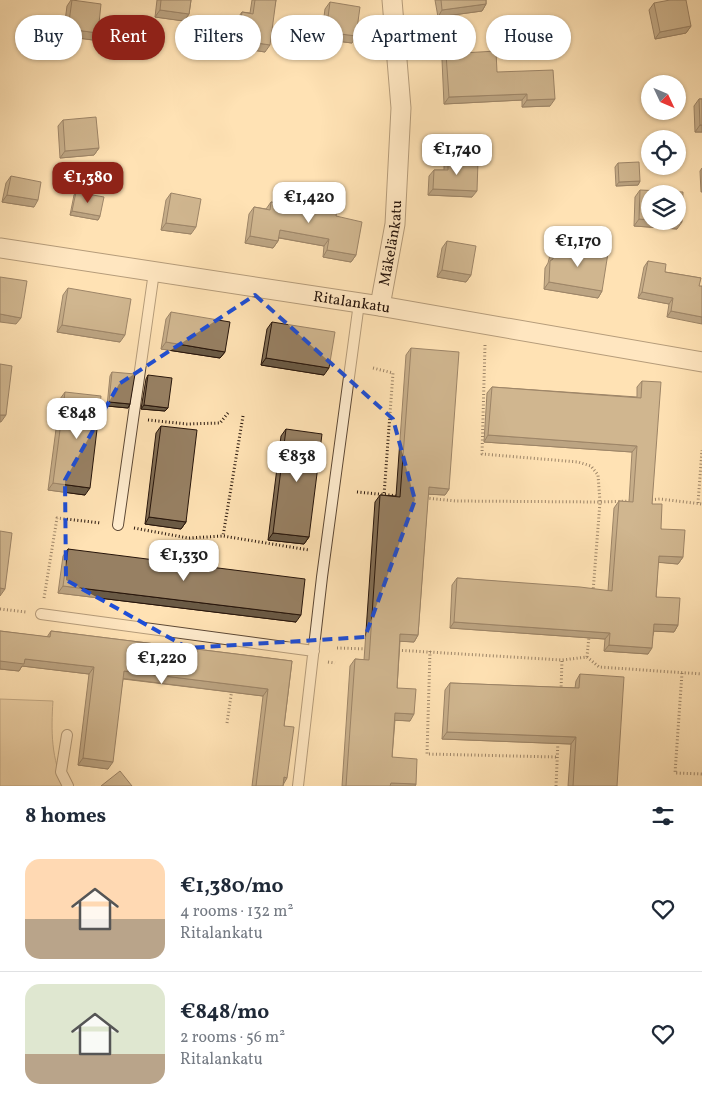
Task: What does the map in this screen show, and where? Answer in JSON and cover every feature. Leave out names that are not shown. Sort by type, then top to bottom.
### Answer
[{"type":"street","name":"Mäkelänkatu","points":[[380,306],[395,224],[401,108],[392,0]]},
{"type":"street","name":"Ritalankatu","points":[[0,248],[359,302],[702,362]]},
{"type":"lane","points":[[118,525],[154,272]]},
{"type":"lane","points":[[298,786],[325,553],[359,302]]},
{"type":"lane","points":[[41,614],[314,651]]},
{"type":"lane","points":[[67,735],[61,772],[68,786]]},
{"type":"path","points":[[486,324],[482,454],[578,462],[591,466],[598,476],[600,502],[592,599]]},
{"type":"path","points":[[373,368],[393,373],[384,495]]},
{"type":"path","points":[[132,418],[187,424],[220,423],[228,414]]},
{"type":"path","points":[[223,536],[243,416]]},
{"type":"path","points":[[420,498],[456,501],[600,502],[660,500],[700,504],[702,450]]},
{"type":"path","points":[[357,492],[402,496]]},
{"type":"path","points":[[0,610],[41,614],[57,518],[118,525],[188,538],[223,536],[325,553]]},
{"type":"path","points":[[587,657],[590,628]]},
{"type":"path","points":[[337,648],[374,649]]},
{"type":"path","points":[[393,650],[562,660],[587,657],[599,667],[702,674]]},
{"type":"path","points":[[430,651],[427,754],[557,758]]},
{"type":"path","points":[[560,699],[562,660]]},
{"type":"path","points":[[328,662],[335,663]]},
{"type":"path","points":[[682,673],[675,773],[702,774]]},
{"type":"path","points":[[227,723],[233,687]]},
{"type":"path","points":[[556,786],[558,738]]},
{"type":"highlighted area","points":[[255,295],[393,419],[415,500],[365,637],[188,648],[66,580],[65,480],[119,384]]},
{"type":"shaded area","points":[[0,699],[53,701],[53,745],[57,766],[65,786],[0,786]]},
{"type":"building","points":[[72,0],[101,4],[100,15],[92,15],[92,32],[82,31],[82,15],[70,15]]},
{"type":"building","points":[[161,0],[191,0],[189,14],[160,10]]},
{"type":"building","points":[[255,0],[276,0],[274,15],[271,15],[270,45],[261,44],[261,15],[242,15],[242,12],[253,14]]},
{"type":"building","points":[[441,0],[486,0],[486,4],[442,10]]},
{"type":"building","points":[[686,0],[691,26],[660,32],[654,3]]},
{"type":"building","points":[[330,2],[360,7],[359,15],[353,15],[353,36],[343,34],[343,15],[328,15]]},
{"type":"building","points":[[476,52],[486,52],[486,60],[496,60],[497,72],[553,70],[555,99],[527,100],[527,94],[449,97],[446,60],[476,60]]},
{"type":"building","points":[[699,99],[702,99],[702,125],[700,125]]},
{"type":"building","points":[[96,117],[99,148],[65,151],[63,120]]},
{"type":"building","points":[[448,160],[478,161],[477,191],[433,189],[434,170],[448,170]]},
{"type":"building","points":[[639,162],[640,181],[619,182],[618,163]]},
{"type":"building","points":[[11,176],[41,182],[38,200],[7,195]]},
{"type":"building","points":[[640,190],[641,190],[641,219],[639,219]]},
{"type":"building","points":[[76,192],[104,197],[100,216],[72,211]]},
{"type":"building","points":[[171,193],[201,199],[196,227],[166,223]]},
{"type":"building","points":[[314,194],[339,198],[336,216],[362,222],[356,255],[327,250],[329,239],[280,230],[278,241],[250,236],[254,207],[270,210],[271,202],[311,210]]},
{"type":"building","points":[[447,241],[476,246],[471,275],[442,270]]},
{"type":"building","points":[[556,244],[608,253],[602,291],[549,282],[550,261],[553,259]]},
{"type":"building","points":[[648,261],[666,264],[665,272],[701,278],[699,286],[702,286],[702,317],[671,311],[673,298],[642,292]]},
{"type":"building","points":[[0,277],[27,281],[21,318],[0,314]]},
{"type":"building","points":[[68,288],[131,299],[125,335],[62,325]]},
{"type":"building","points":[[171,312],[230,322],[225,352],[166,342]]},
{"type":"building","points":[[272,322],[335,332],[329,368],[266,358]]},
{"type":"building","points":[[411,348],[459,352],[449,489],[429,487],[418,635],[400,634],[397,688],[416,689],[414,714],[395,713],[392,757],[417,759],[416,784],[391,783],[390,786],[346,786],[355,659],[369,660],[380,495],[400,497]]},
{"type":"building","points":[[0,364],[12,366],[6,415],[0,415]]},
{"type":"building","points":[[112,372],[135,374],[130,404],[109,402]]},
{"type":"building","points":[[148,375],[172,378],[168,408],[144,405]]},
{"type":"building","points":[[642,381],[661,382],[652,504],[662,504],[661,529],[685,530],[683,557],[659,556],[656,597],[680,598],[678,625],[654,624],[652,648],[609,645],[610,633],[454,622],[457,578],[612,591],[619,501],[633,502],[637,446],[488,435],[492,387],[641,398]]},
{"type":"building","points":[[65,392],[101,396],[90,488],[53,483]]},
{"type":"building","points":[[161,426],[197,430],[186,522],[149,517]]},
{"type":"building","points":[[286,429],[322,434],[309,537],[273,533]]},
{"type":"building","points":[[0,531],[12,533],[5,589],[0,588]]},
{"type":"building","points":[[68,549],[305,579],[301,615],[63,586]]},
{"type":"building","points":[[0,631],[50,637],[51,631],[292,661],[284,726],[294,727],[287,778],[284,777],[283,786],[256,786],[268,689],[124,671],[113,762],[83,758],[94,667],[25,659],[24,664],[0,661]]},
{"type":"building","points":[[580,674],[624,677],[617,786],[573,786],[576,737],[447,732],[450,683],[579,688]]},
{"type":"building","points":[[120,771],[132,786],[101,786]]}]
